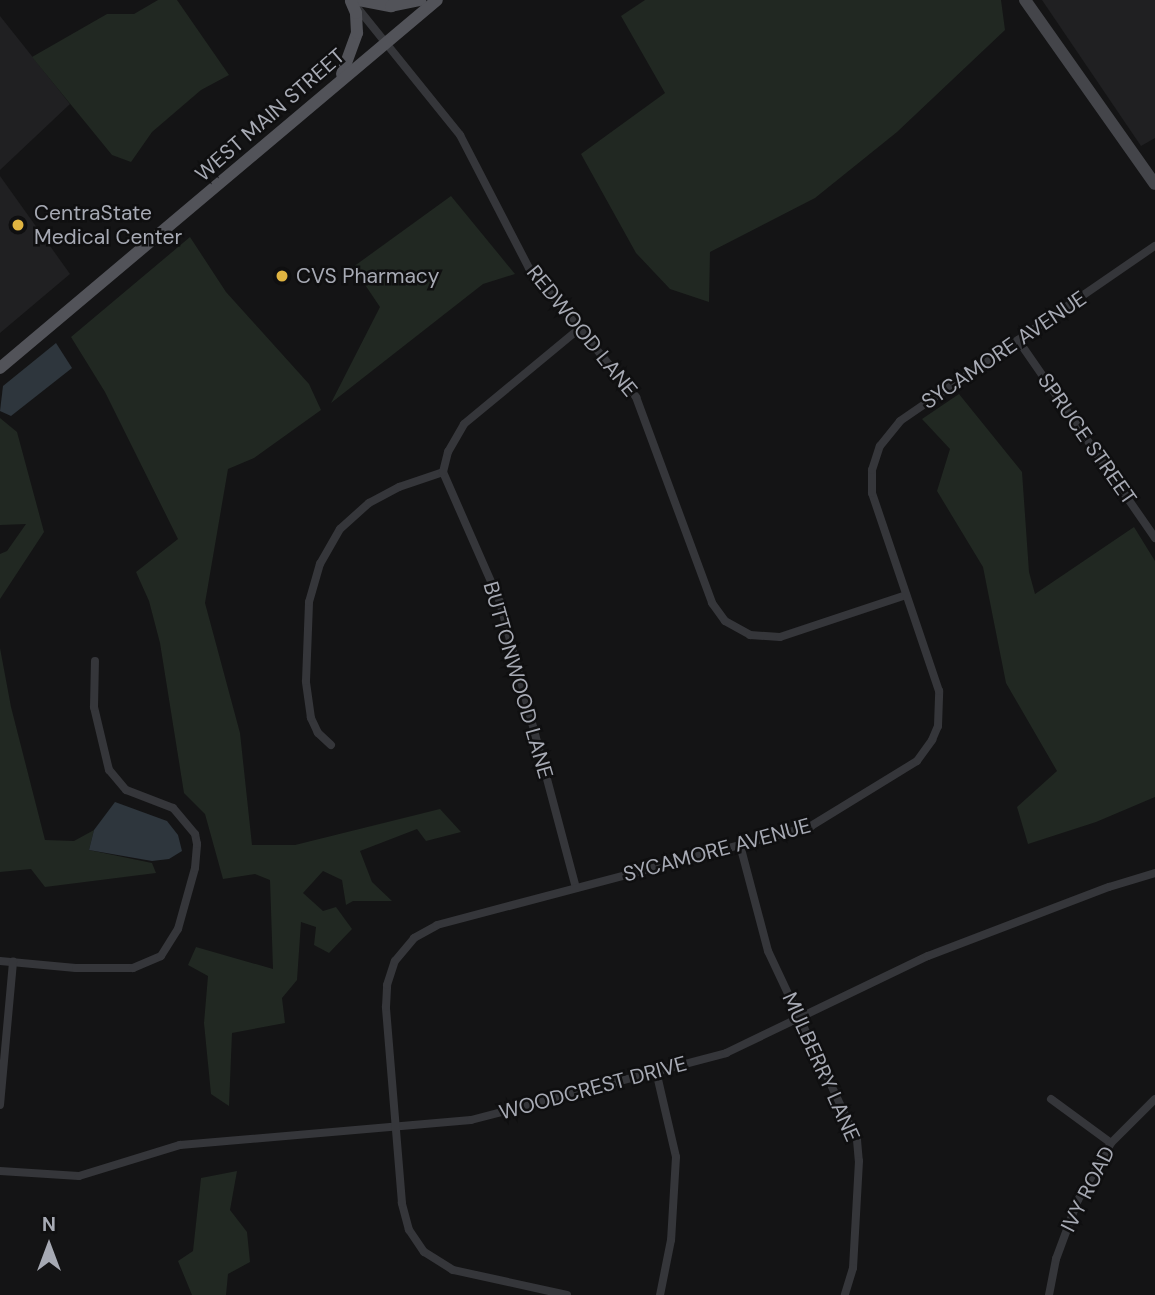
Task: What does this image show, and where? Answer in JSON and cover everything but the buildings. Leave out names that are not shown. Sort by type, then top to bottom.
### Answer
[{"type":"main road","points":[[337,83],[354,46],[357,20],[351,0]]},
{"type":"main road","points":[[359,0],[391,6],[420,0]]},
{"type":"main road","name":"WEST MAIN STREET","points":[[0,368],[437,0]]},
{"type":"street","name":"REDWOOD LANE","points":[[351,0],[460,135],[529,268],[630,387],[642,407],[712,603],[730,625],[750,635],[780,637],[906,595]]},
{"type":"street","points":[[1025,0],[1155,184]]},
{"type":"street","name":"SYCAMORE AVENUE","points":[[567,1295],[453,1270],[425,1252],[410,1230],[404,1213],[386,995],[391,969],[401,951],[422,932],[438,925],[817,823],[905,771],[925,752],[938,726],[940,698],[872,493],[872,470],[880,446],[900,421],[1155,246]]},
{"type":"street","points":[[331,745],[318,733],[311,718],[306,681],[309,602],[320,564],[340,529],[369,503],[399,487],[443,472],[448,452],[464,424],[580,328]]},
{"type":"street","name":"SPRUCE STREET","points":[[1018,341],[1155,538]]},
{"type":"street","name":"BUTTONWOOD LANE","points":[[443,472],[500,602],[576,888]]},
{"type":"street","points":[[0,961],[112,969],[133,968],[152,961],[175,937],[195,868],[197,844],[189,824],[181,814],[162,802],[126,790],[109,770],[94,707],[95,661]]},
{"type":"street","name":"MULBERRY LANE","points":[[740,845],[768,951],[857,1140],[859,1161],[853,1268],[845,1295]]},
{"type":"street","name":"WOODCREST DRIVE","points":[[0,1171],[79,1176],[180,1145],[471,1120],[726,1053],[928,956],[1109,887],[1155,873]]},
{"type":"street","points":[[0,1105],[13,962]]},
{"type":"street","points":[[656,1071],[676,1157],[671,1240],[660,1295]]},
{"type":"street","points":[[1051,1099],[1111,1143]]},
{"type":"street","name":"IVY ROAD","points":[[1049,1295],[1064,1233],[1078,1200],[1111,1143],[1155,1100]]},
{"type":"shaded area","points":[[158,0],[177,0],[229,75],[201,90],[152,132],[131,162],[112,155],[32,57],[107,14],[134,14]]},
{"type":"shaded area","points":[[645,0],[1001,0],[1005,30],[897,132],[815,198],[710,252],[709,302],[670,289],[636,253],[581,154],[665,93],[621,16]]},
{"type":"shaded area","points":[[1042,0],[1155,0],[1155,138],[1141,146]]},
{"type":"shaded area","name":"CentraState Medical Center","points":[[0,16],[70,104],[0,170]]},
{"type":"shaded area","name":"CentraState Medical Center","points":[[0,176],[70,274],[0,333]]},
{"type":"shaded area","points":[[451,196],[515,274],[483,284],[331,403],[380,307],[353,267]]},
{"type":"shaded area","points":[[190,237],[226,292],[309,384],[321,410],[254,458],[228,469],[205,603],[240,733],[252,845],[295,845],[440,809],[461,832],[426,841],[417,829],[360,851],[372,882],[392,901],[353,901],[346,905],[342,880],[323,871],[303,893],[323,911],[336,907],[352,929],[329,953],[314,945],[316,927],[301,922],[297,980],[282,998],[285,1023],[232,1033],[229,1106],[211,1094],[204,1023],[208,976],[188,965],[196,947],[273,969],[270,880],[255,874],[223,879],[205,814],[184,793],[160,643],[149,601],[136,572],[178,539],[105,392],[71,337]]},
{"type":"shaded area","points":[[56,343],[72,368],[11,416],[0,411],[3,386]]},
{"type":"shaded area","points":[[959,394],[1022,472],[1029,572],[1035,594],[1134,527],[1155,561],[1155,797],[1096,822],[1028,844],[1017,807],[1057,771],[1006,683],[983,567],[937,491],[950,449],[922,419]]},
{"type":"shaded area","points":[[0,418],[17,432],[44,532],[0,599],[0,554],[7,551],[26,524],[0,525]]},
{"type":"shaded area","points":[[0,648],[11,707],[45,840],[74,841],[94,830],[89,850],[152,863],[156,873],[45,887],[31,869],[0,872]]},
{"type":"shaded area","points":[[115,802],[167,821],[178,835],[182,851],[169,859],[152,861],[89,850],[94,830]]},
{"type":"shaded area","points":[[237,1171],[230,1210],[247,1232],[250,1262],[228,1274],[226,1295],[192,1295],[178,1261],[193,1251],[201,1178]]},
{"type":"place","name":"CentraState Medical Center","points":[[18,225]]},
{"type":"place","name":"CVS Pharmacy","points":[[282,276]]}]
